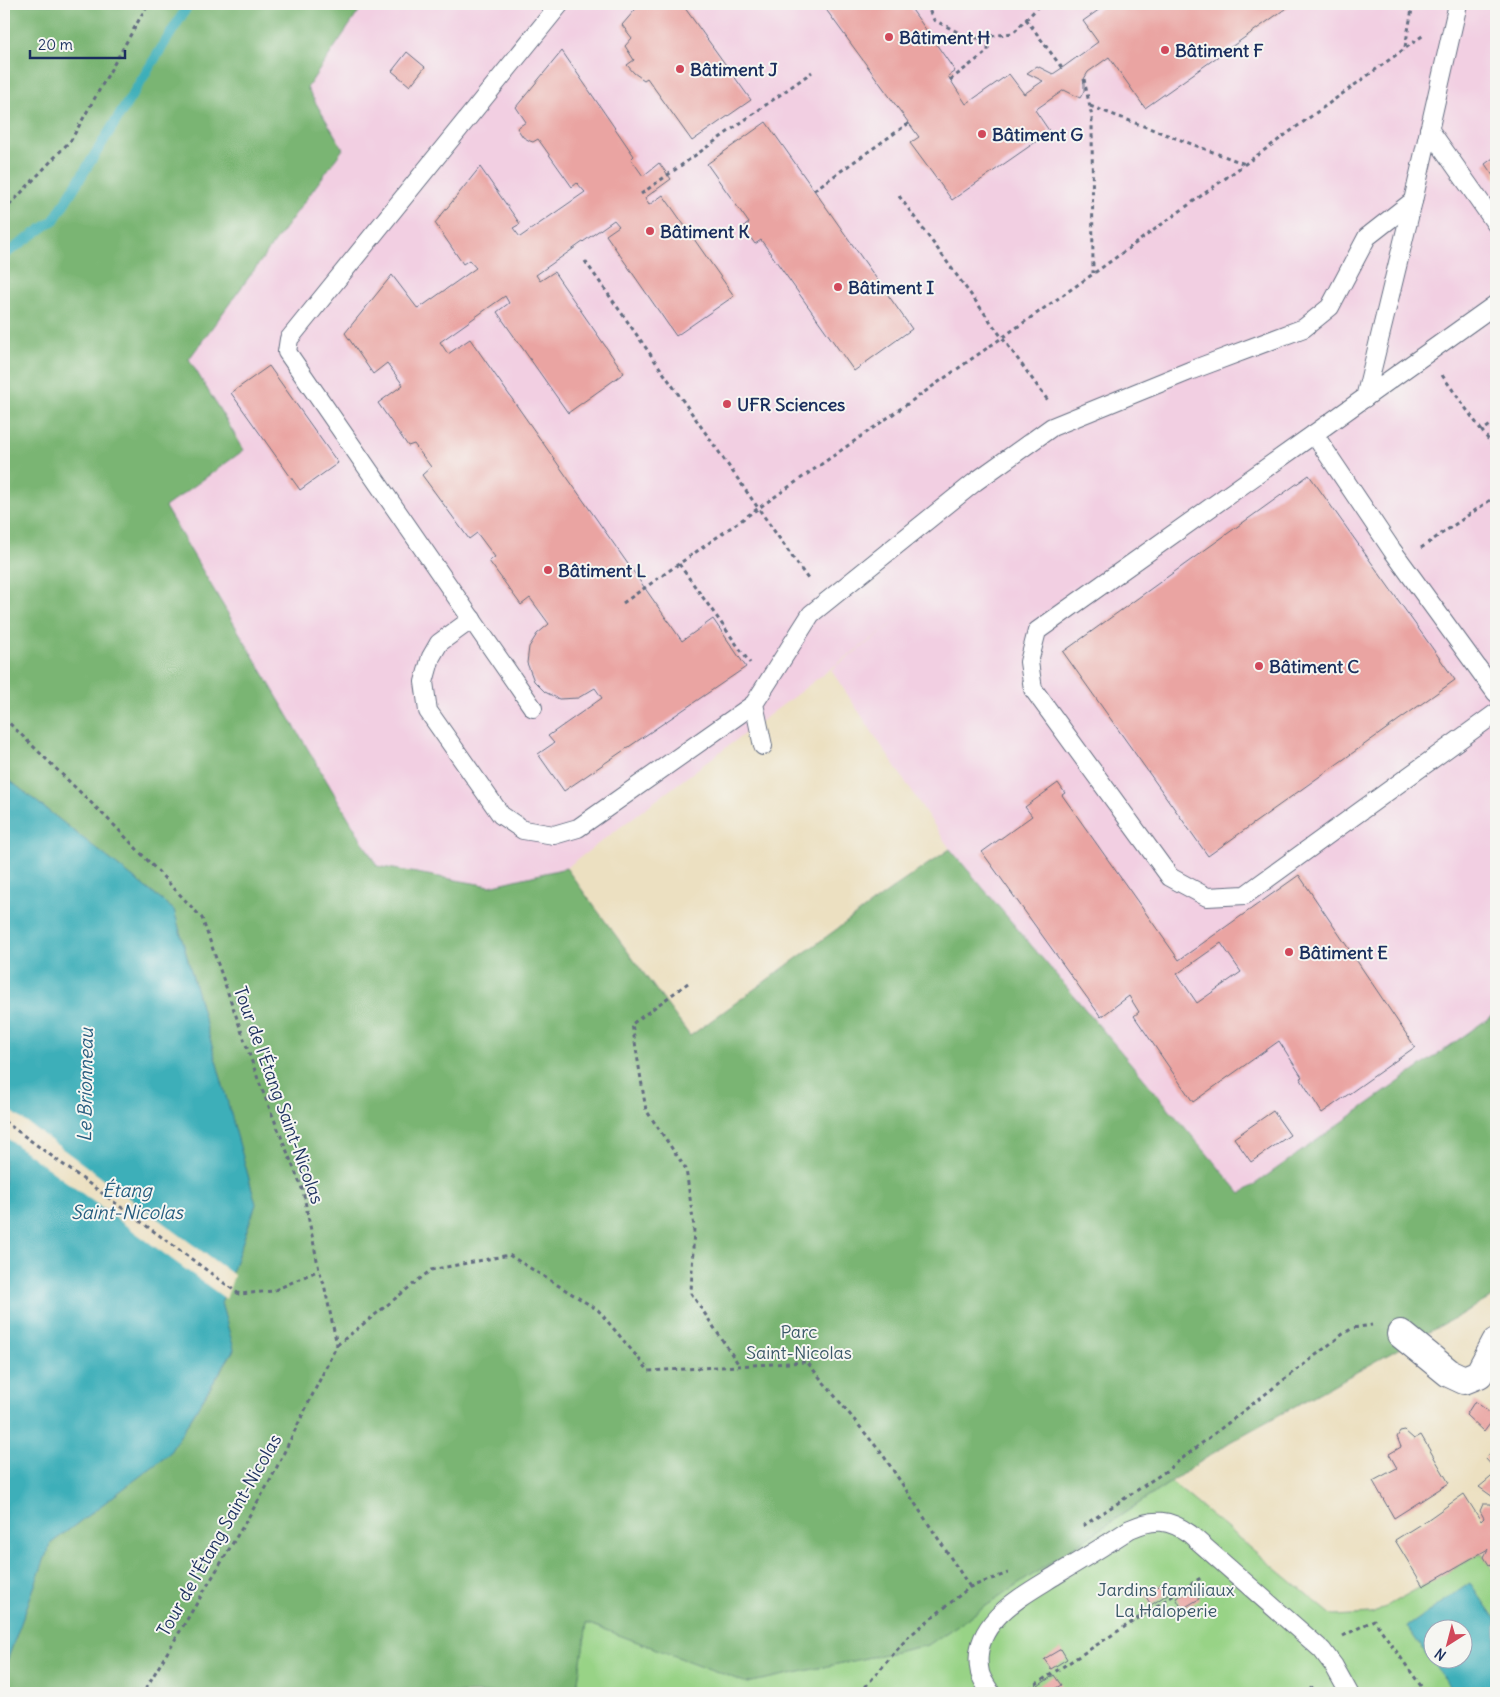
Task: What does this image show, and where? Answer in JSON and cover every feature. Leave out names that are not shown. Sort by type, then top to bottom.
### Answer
[{"type":"street","points":[[1400,1334],[1449,1373],[1464,1380],[1479,1374],[1496,1342]]},
{"type":"lane","points":[[533,708],[287,352],[289,338],[560,4]]},
{"type":"lane","points":[[1365,398],[1458,4]]},
{"type":"lane","points":[[1429,128],[1496,224]]},
{"type":"lane","points":[[472,619],[439,643],[431,657],[424,682],[428,711],[501,815],[523,830],[554,835],[578,828],[754,704],[811,614],[974,482],[1052,427],[1192,370],[1304,328],[1330,307],[1367,237],[1412,201]]},
{"type":"lane","points":[[1496,304],[1038,631],[1029,662],[1033,689],[1170,877],[1207,897],[1245,895],[1496,713]]},
{"type":"lane","points":[[1314,434],[1401,562],[1496,692]]},
{"type":"lane","points":[[754,704],[763,746]]},
{"type":"lane","points":[[991,1693],[981,1674],[979,1659],[986,1631],[996,1617],[1023,1596],[1130,1529],[1143,1523],[1157,1521],[1169,1522],[1190,1534],[1322,1650],[1334,1666],[1349,1693]]},
{"type":"path","points":[[4,211],[71,140],[148,4]]},
{"type":"path","points":[[926,4],[934,20],[971,39],[1013,33],[1041,4]]},
{"type":"path","points":[[1405,48],[1413,4]]},
{"type":"path","points":[[1026,19],[1062,68]]},
{"type":"path","points":[[623,603],[1002,338],[1427,32]]},
{"type":"path","points":[[950,80],[988,51],[988,36]]},
{"type":"path","points":[[641,194],[812,72]]},
{"type":"path","points":[[1084,79],[1092,117],[1092,274]]},
{"type":"path","points":[[1090,106],[1245,164]]},
{"type":"path","points":[[814,190],[909,123]]},
{"type":"path","points":[[899,196],[1063,422]]},
{"type":"path","points":[[585,261],[825,603]]},
{"type":"path","points":[[1426,354],[1496,450]]},
{"type":"path","points":[[1482,431],[1496,421]]},
{"type":"path","points":[[1401,562],[1496,496]]},
{"type":"path","points":[[679,564],[754,668]]},
{"type":"path","name":"Tour de l'Étang Saint-Nicolas","points":[[4,718],[116,827],[202,918],[258,1082],[304,1191],[319,1270],[324,1284],[337,1345],[270,1481],[143,1693]]},
{"type":"path","points":[[688,983],[632,1024],[646,1110],[686,1169],[694,1228],[692,1293],[739,1365]]},
{"type":"path","points":[[4,1121],[239,1294],[273,1291],[319,1270]]},
{"type":"path","points":[[337,1345],[431,1270],[509,1255],[598,1310],[649,1371],[807,1362],[883,1455],[970,1587]]},
{"type":"path","points":[[1077,1530],[1166,1471],[1344,1334],[1354,1328],[1377,1325],[1389,1328],[1400,1334]]},
{"type":"path","points":[[1022,1693],[1224,1563]]},
{"type":"path","points":[[860,1693],[908,1638],[970,1587],[1014,1571]]},
{"type":"path","points":[[1322,1650],[1332,1642],[1374,1620],[1426,1693]]},
{"type":"shaded area","name":"UFR Sciences","points":[[364,4],[1496,4],[1496,1013],[1241,1194],[950,849],[831,670],[902,617],[829,670],[566,868],[490,886],[377,866],[165,507],[244,450],[189,359],[343,149],[307,88]]},
{"type":"green space","name":"Parc Saint-Nicolas","points":[[4,4],[364,4],[307,88],[343,149],[189,359],[244,450],[165,507],[377,866],[490,886],[566,868],[690,1036],[950,849],[1241,1194],[1496,1013],[1496,1295],[1230,1442],[928,1645],[747,1683],[587,1623],[576,1693],[4,1693],[4,1669],[50,1544],[168,1455],[234,1350],[221,1303],[256,1204],[174,910],[4,776]]},
{"type":"green space","name":"Jardins familiaux La Haloperie","points":[[1171,1482],[1333,1616],[1372,1614],[1482,1553],[1496,1576],[1496,1620],[1470,1583],[1407,1627],[1422,1648],[1422,1670],[1438,1670],[1454,1693],[576,1693],[587,1623],[747,1683],[928,1645]]},
{"type":"water","name":"Étang Saint-Nicolas","points":[[4,776],[174,910],[256,1204],[221,1303],[234,1349],[168,1455],[50,1544],[4,1669]]},
{"type":"water","points":[[1470,1583],[1496,1620],[1496,1693],[1454,1693],[1438,1670],[1472,1670],[1472,1620],[1422,1620],[1422,1648],[1407,1627]]},
{"type":"pier","points":[[4,1106],[234,1275],[226,1299],[4,1136]]},
{"type":"building","name":"Bâtiment J","points":[[640,4],[652,4],[655,9],[659,4],[682,4],[751,100],[692,141],[647,78],[644,80],[627,65],[634,60],[625,46],[632,38],[622,25]]},
{"type":"building","points":[[822,4],[908,4],[955,71],[948,76],[966,104],[1009,74],[1024,94],[1043,81],[1027,73],[1037,66],[1053,74],[1062,68],[1098,42],[1083,21],[1107,4],[1292,4],[1145,108],[1109,57],[1088,72],[1084,79],[1084,91],[1080,98],[1064,90],[1035,110],[1050,132],[952,200],[910,143],[919,137]]},
{"type":"building","points":[[562,51],[634,156],[631,159],[643,176],[659,163],[671,179],[645,198],[649,205],[663,195],[734,296],[676,336],[606,235],[619,226],[614,220],[536,275],[540,281],[554,272],[624,373],[568,413],[497,312],[509,303],[505,296],[440,342],[448,354],[470,339],[682,641],[713,619],[746,667],[564,791],[538,754],[554,743],[548,736],[602,698],[595,688],[578,698],[559,699],[545,692],[534,681],[527,663],[529,647],[537,634],[549,624],[530,598],[521,605],[489,561],[495,557],[477,533],[469,539],[422,475],[431,467],[414,444],[408,446],[378,403],[403,385],[387,363],[373,374],[345,333],[392,275],[418,309],[476,268],[469,260],[463,264],[435,223],[480,167],[520,224],[513,228],[520,237],[585,192],[577,183],[572,187],[538,139],[533,142],[530,141],[523,137],[517,128],[526,122],[516,107]]},
{"type":"building","points":[[407,52],[425,67],[410,86],[392,71]]},
{"type":"building","name":"Bâtiment I","points":[[766,122],[912,329],[854,371],[761,240],[755,244],[743,227],[749,223],[707,164]]},
{"type":"building","points":[[1496,156],[1496,180],[1485,164]]},
{"type":"building","points":[[269,366],[338,463],[300,490],[231,393]]},
{"type":"building","name":"Bâtiment C","points":[[1309,475],[1455,680],[1208,856],[1063,652]]},
{"type":"building","name":"Bâtiment E","points":[[1058,783],[1065,793],[1062,795],[1179,960],[1299,875],[1415,1047],[1322,1113],[1279,1041],[1193,1102],[1134,1016],[1139,1012],[1129,996],[1101,1017],[982,852],[1032,816],[1025,807]],"holes":[[[1221,943],[1241,972],[1197,1003],[1177,974]]]},
{"type":"building","points":[[1273,1111],[1290,1135],[1251,1162],[1234,1138]]},
{"type":"building","points":[[1475,1401],[1495,1417],[1484,1432],[1466,1415]]},
{"type":"building","points":[[1405,1431],[1414,1439],[1421,1435],[1449,1483],[1394,1518],[1373,1481],[1397,1468],[1389,1454],[1401,1447],[1397,1437],[1400,1432]]},
{"type":"building","points":[[1496,1448],[1496,1470],[1485,1458]]},
{"type":"building","points":[[1496,1473],[1496,1495],[1493,1497],[1479,1487]]},
{"type":"building","points":[[1464,1494],[1481,1521],[1484,1518],[1480,1511],[1483,1504],[1491,1504],[1496,1511],[1496,1567],[1494,1563],[1489,1565],[1484,1557],[1488,1549],[1423,1586],[1395,1540]]},
{"type":"building","points":[[1161,1584],[1168,1594],[1151,1605],[1145,1595]]},
{"type":"building","points":[[1193,1588],[1199,1599],[1182,1609],[1176,1598]]},
{"type":"building","points":[[1061,1649],[1067,1659],[1051,1669],[1044,1659]]},
{"type":"building","points":[[1054,1675],[1061,1685],[1048,1693],[1043,1693],[1038,1686]]},
{"type":"waterway","points":[[4,255],[54,220],[189,4]]},
{"type":"place","name":"Bâtiment H","points":[[889,37]]},
{"type":"place","name":"Bâtiment F","points":[[1165,50]]},
{"type":"place","name":"Bâtiment J","points":[[680,69]]},
{"type":"place","name":"Bâtiment G","points":[[982,134]]},
{"type":"place","name":"Bâtiment K","points":[[650,231]]},
{"type":"place","name":"Bâtiment I","points":[[838,287]]},
{"type":"place","name":"UFR Sciences","points":[[727,404]]},
{"type":"place","name":"Bâtiment L","points":[[548,570]]},
{"type":"place","name":"Bâtiment C","points":[[1259,666]]},
{"type":"place","name":"Bâtiment E","points":[[1289,952]]},
{"type":"water label","name":"Le Brionneau","points":[[85,1085]]}]
